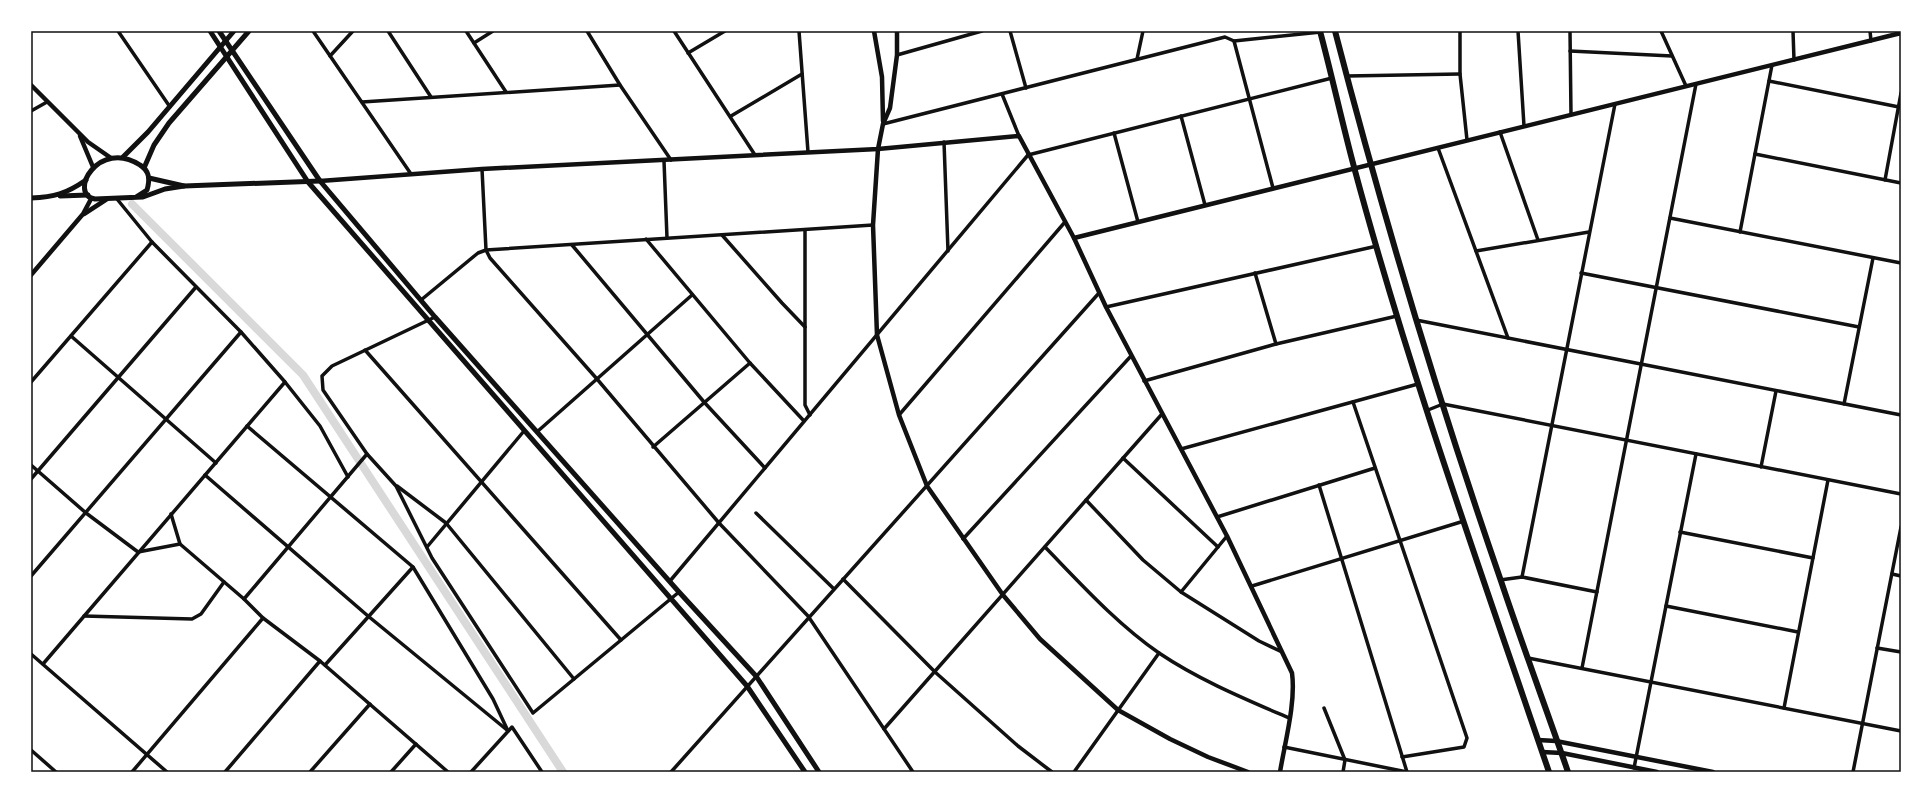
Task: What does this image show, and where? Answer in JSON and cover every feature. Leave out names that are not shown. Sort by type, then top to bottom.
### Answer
[{"type":"highway","points":[[1320,31],[1355,168],[1398,316],[1464,521],[1549,772]]},
{"type":"highway","points":[[1335,31],[1370,164],[1416,320],[1500,580],[1568,772]]},
{"type":"main road","points":[[210,31],[308,182],[430,320],[524,431],[747,686],[805,772]]},
{"type":"main road","points":[[219,31],[320,181],[421,300],[679,592],[756,676],[819,772]]},
{"type":"main road","points":[[123,157],[170,107],[234,31]]},
{"type":"main road","points":[[144,168],[154,145],[169,123],[249,31]]},
{"type":"main road","points":[[89,197],[85,186],[86,180],[93,168],[111,158],[123,157],[144,168],[149,178],[147,190],[136,197]]},
{"type":"main road","points":[[149,178],[184,186]]},
{"type":"main road","points":[[55,196],[73,189],[86,180]]},
{"type":"main road","points":[[31,198],[55,196],[117,199],[136,197],[165,189],[184,186],[320,181]]},
{"type":"street","points":[[118,31],[170,107]]},
{"type":"street","points":[[313,31],[411,174]]},
{"type":"street","points":[[330,56],[352,31]]},
{"type":"street","points":[[388,31],[432,97]]},
{"type":"street","points":[[466,31],[506,92]]},
{"type":"street","points":[[474,43],[493,31]]},
{"type":"street","points":[[586,31],[620,85],[671,160]]},
{"type":"street","points":[[674,31],[731,116],[755,155]]},
{"type":"street","points":[[688,53],[725,31]]},
{"type":"street","points":[[800,31],[808,152]]},
{"type":"street","points":[[874,31],[882,77],[883,124]]},
{"type":"street","points":[[897,31],[897,54],[890,108],[883,124],[878,149],[873,224],[877,335],[899,415],[927,486],[1002,595],[1040,639],[1118,710],[1170,740],[1208,757],[1248,772]]},
{"type":"street","points":[[897,54],[982,31]]},
{"type":"street","points":[[1010,31],[1026,88]]},
{"type":"street","points":[[1137,59],[1143,31]]},
{"type":"street","points":[[1223,31],[1225,37]]},
{"type":"street","points":[[883,124],[1225,37],[1234,40],[1320,31]]},
{"type":"street","points":[[1460,31],[1460,74],[1467,140]]},
{"type":"street","points":[[1518,31],[1524,126]]},
{"type":"street","points":[[1570,31],[1571,115]]},
{"type":"street","points":[[1661,31],[1686,86]]},
{"type":"street","points":[[1793,31],[1794,60]]},
{"type":"street","points":[[1870,31],[1871,41]]},
{"type":"street","points":[[1074,238],[1901,33]]},
{"type":"street","points":[[1234,40],[1273,188]]},
{"type":"street","points":[[1570,51],[1672,56]]},
{"type":"street","points":[[1740,232],[1772,65]]},
{"type":"street","points":[[731,116],[802,74]]},
{"type":"street","points":[[1347,76],[1460,74]]},
{"type":"street","points":[[670,581],[1028,155],[1332,78]]},
{"type":"street","points":[[1769,81],[1899,107]]},
{"type":"street","points":[[1582,668],[1696,84]]},
{"type":"street","points":[[31,85],[96,149],[111,158]]},
{"type":"street","points":[[362,102],[620,85]]},
{"type":"street","points":[[1885,180],[1901,93]]},
{"type":"street","points":[[1002,94],[1018,136],[1074,238],[1099,293],[1131,356],[1227,536],[1292,673],[1293,682],[1289,718],[1280,772]]},
{"type":"street","points":[[31,111],[47,102]]},
{"type":"street","points":[[1522,578],[1615,104]]},
{"type":"street","points":[[1181,116],[1205,205]]},
{"type":"street","points":[[78,132],[93,168]]},
{"type":"street","points":[[1500,132],[1538,240]]},
{"type":"street","points":[[1114,133],[1138,222]]},
{"type":"street","points":[[320,181],[482,169],[878,149],[1018,136]]},
{"type":"street","points":[[944,142],[948,251]]},
{"type":"street","points":[[1438,148],[1508,338]]},
{"type":"street","points":[[1755,154],[1901,183]]},
{"type":"street","points":[[664,161],[667,238]]},
{"type":"street","points":[[482,169],[486,250],[490,258],[597,379],[653,447],[719,523],[808,616],[913,772]]},
{"type":"street","points":[[83,214],[89,197]]},
{"type":"street","points":[[31,275],[83,214],[107,199]]},
{"type":"street","points":[[117,199],[152,242],[241,332],[285,382],[320,426],[348,476]]},
{"type":"street","points":[[1670,218],[1901,263]]},
{"type":"street","points":[[899,415],[1065,222]]},
{"type":"street","points":[[421,300],[478,253],[486,250],[722,234],[805,230],[873,224]]},
{"type":"street","points":[[805,230],[805,405],[810,415]]},
{"type":"street","points":[[1476,251],[1589,232]]},
{"type":"street","points":[[722,234],[805,327]]},
{"type":"street","points":[[646,240],[750,363],[804,421]]},
{"type":"street","points":[[31,382],[152,242]]},
{"type":"street","points":[[572,245],[704,402],[765,468]]},
{"type":"street","points":[[1106,307],[1377,246]]},
{"type":"street","points":[[1844,404],[1873,258]]},
{"type":"street","points":[[1255,273],[1276,344]]},
{"type":"street","points":[[1581,273],[1859,327]]},
{"type":"street","points":[[31,479],[196,287]]},
{"type":"street","points":[[671,772],[808,616],[927,486],[1099,293]]},
{"type":"street","points":[[538,431],[692,295]]},
{"type":"street","points":[[1144,381],[1276,344],[1398,316]]},
{"type":"street","points":[[436,317],[332,366],[322,376],[323,390],[367,454],[396,486],[446,523],[574,679]]},
{"type":"street","points":[[1416,320],[1901,415]]},
{"type":"street","points":[[31,576],[241,332]]},
{"type":"street","points":[[71,336],[216,463]]},
{"type":"street","points":[[365,350],[621,640]]},
{"type":"street","points":[[963,538],[1131,356]]},
{"type":"street","points":[[653,447],[750,363]]},
{"type":"street","points":[[43,664],[285,382]]},
{"type":"street","points":[[1181,449],[1419,383]]},
{"type":"street","points":[[1761,466],[1776,391]]},
{"type":"street","points":[[1353,402],[1468,738],[1464,747],[1402,757]]},
{"type":"street","points":[[1428,410],[1443,404],[1901,494]]},
{"type":"street","points":[[884,729],[1162,414]]},
{"type":"street","points":[[247,426],[413,567],[493,699],[508,731]]},
{"type":"street","points":[[427,547],[524,431]]},
{"type":"street","points":[[244,599],[367,454]]},
{"type":"street","points":[[1634,768],[1696,454]]},
{"type":"street","points":[[1123,458],[1218,547]]},
{"type":"street","points":[[31,465],[86,513],[138,552],[180,544]]},
{"type":"street","points":[[1217,517],[1375,468]]},
{"type":"street","points":[[205,475],[368,616],[508,731]]},
{"type":"street","points":[[1784,708],[1828,480]]},
{"type":"street","points":[[1284,748],[1407,772],[1319,485]]},
{"type":"street","points":[[396,486],[427,547],[533,713],[679,592]]},
{"type":"street","points":[[1086,500],[1143,560],[1181,592],[1259,641],[1283,652]]},
{"type":"street","points":[[756,513],[834,588]]},
{"type":"street","points":[[171,514],[180,544],[244,599],[263,618],[325,665],[448,772]]},
{"type":"street","points":[[1252,586],[1464,521]]},
{"type":"street","points":[[1853,772],[1901,527]]},
{"type":"street","points":[[1680,532],[1813,558]]},
{"type":"street","points":[[1181,592],[1227,536]]},
{"type":"street","points":[[1045,547],[1101,605],[1159,653],[1225,690],[1289,718]]},
{"type":"street","points":[[325,665],[413,567]]},
{"type":"street","points":[[1892,574],[1901,576]]},
{"type":"street","points":[[1500,580],[1522,578],[1597,592]]},
{"type":"street","points":[[843,579],[935,672],[1018,746],[1052,772]]},
{"type":"street","points":[[84,616],[192,618],[201,614],[224,582]]},
{"type":"street","points":[[1666,606],[1798,632]]},
{"type":"street","points":[[132,772],[263,618]]},
{"type":"street","points":[[1878,648],[1901,652]]},
{"type":"street","points":[[1074,772],[1159,653]]},
{"type":"street","points":[[31,654],[167,772]]},
{"type":"street","points":[[1528,658],[1901,731]]},
{"type":"street","points":[[225,772],[320,661]]},
{"type":"street","points":[[310,772],[370,704]]},
{"type":"street","points":[[1324,708],[1345,760],[1343,772]]},
{"type":"street","points":[[471,772],[512,727],[542,772]]},
{"type":"street","points":[[1538,740],[1556,741],[1713,772]]},
{"type":"street","points":[[392,772],[416,744]]},
{"type":"street","points":[[31,750],[56,772]]},
{"type":"street","points":[[1542,752],[1562,753],[1657,772]]},
{"type":"waterway","points":[[132,204],[303,375],[563,772]]}]
